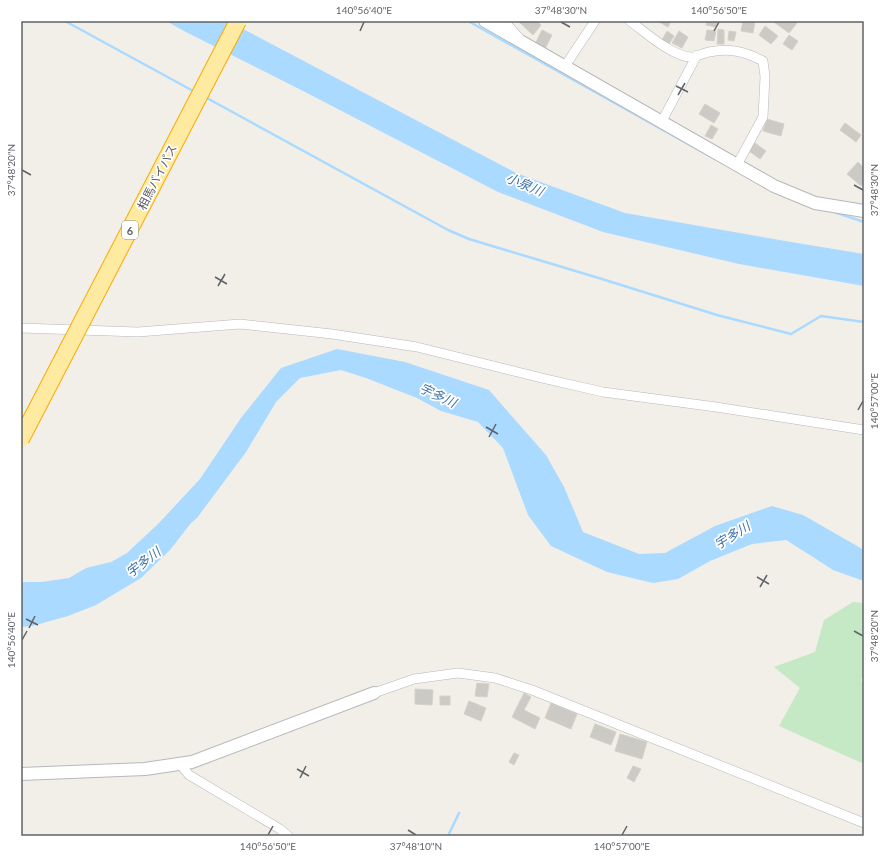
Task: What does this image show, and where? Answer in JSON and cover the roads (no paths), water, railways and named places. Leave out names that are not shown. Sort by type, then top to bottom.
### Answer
[{"type":"highway","name":"相馬バイパス","points":[[21,439],[238,21]]},
{"type":"street","points":[[485,21],[774,186],[815,203],[864,211]]},
{"type":"street","points":[[504,21],[524,42]]},
{"type":"street","points":[[565,66],[595,21]]},
{"type":"street","points":[[630,21],[675,53],[691,57],[710,52],[731,50],[751,55],[763,61],[765,77],[763,116],[737,165]]},
{"type":"street","points":[[662,121],[697,55]]},
{"type":"street","points":[[21,328],[138,332],[240,324],[332,334],[416,347],[603,392],[716,407],[864,430]]},
{"type":"street","points":[[21,774],[145,769],[192,762],[414,679],[458,673],[495,678],[532,690],[864,823]]},
{"type":"street","points":[[180,764],[188,775],[280,829],[288,836]]},
{"type":"water","name":"小泉川","points":[[166,21],[228,21],[516,173],[625,213],[864,254],[864,286],[739,264],[603,232],[498,192]]},
{"type":"water","name":"宇多川","points":[[337,349],[405,362],[489,390],[546,455],[564,487],[583,532],[639,554],[665,553],[715,526],[772,506],[803,515],[864,550],[864,581],[833,570],[786,540],[752,544],[710,561],[678,579],[653,583],[607,572],[551,546],[528,515],[503,448],[478,422],[441,411],[417,398],[341,370],[300,378],[276,402],[246,452],[197,518],[191,523],[170,550],[141,578],[96,605],[68,616],[32,626],[21,627],[21,583],[69,578],[86,568],[111,562],[127,553],[159,523],[200,479],[241,418],[281,368]]},
{"type":"waterway","points":[[65,21],[195,92]]},
{"type":"waterway","points":[[468,21],[715,159]]},
{"type":"waterway","points":[[205,97],[448,230],[469,239],[717,315],[791,334],[821,316],[864,322]]},
{"type":"waterway","points":[[831,211],[864,222]]},
{"type":"waterway","points":[[448,836],[459,813]]}]
